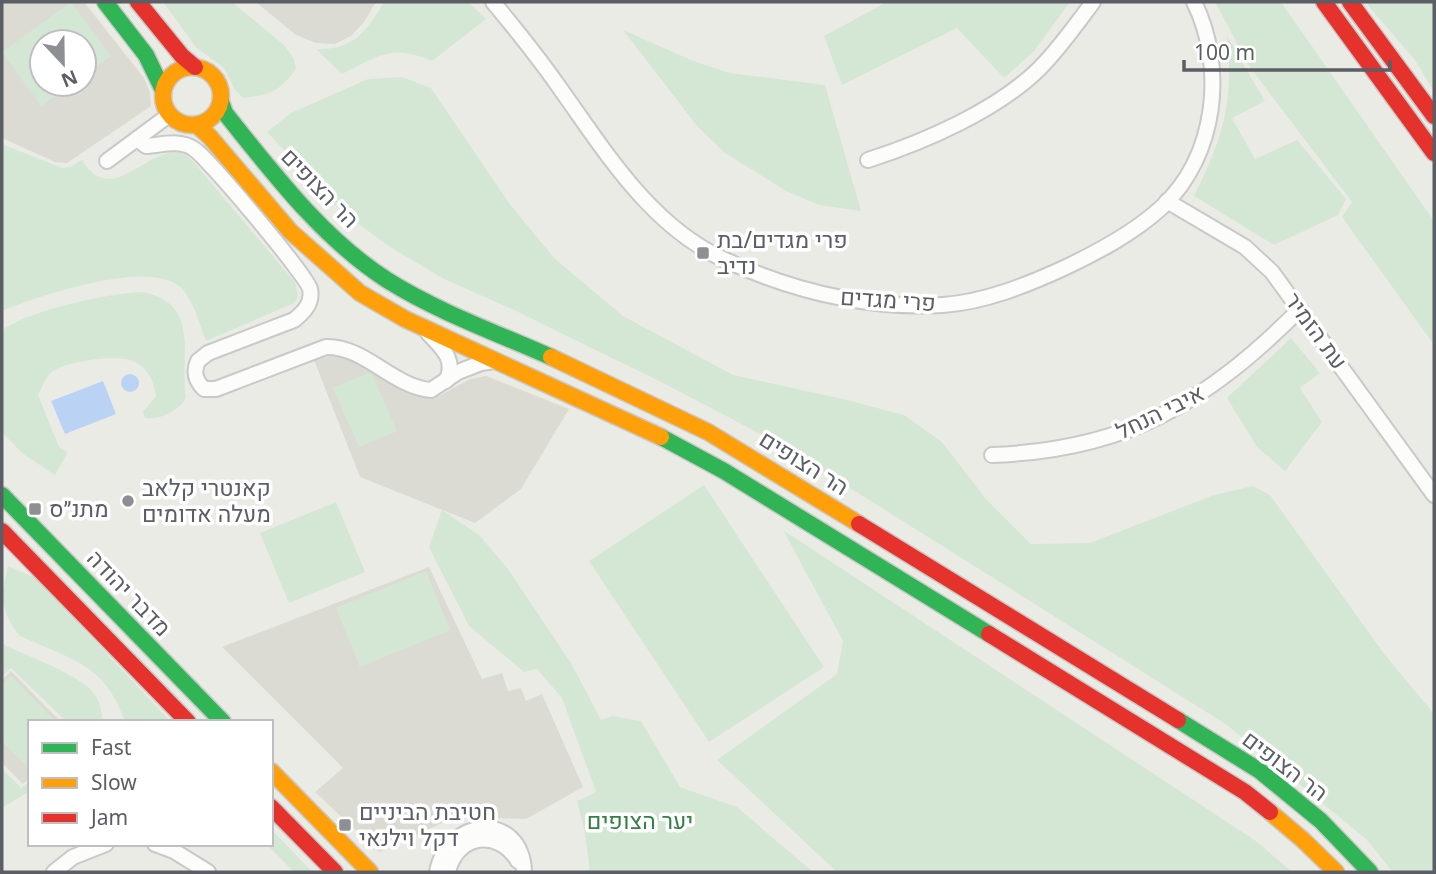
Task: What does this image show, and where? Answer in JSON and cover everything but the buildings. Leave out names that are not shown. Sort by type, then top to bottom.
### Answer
[{"type":"main road","points":[[105,2],[158,72],[163,90],[162,100],[169,115],[187,125],[197,125],[210,119],[220,102],[218,82],[204,69],[195,67],[174,73],[163,90]]},
{"type":"main road","points":[[138,2],[181,56],[195,67]]},
{"type":"main road","points":[[1324,2],[1434,153]]},
{"type":"main road","points":[[1350,2],[1434,116]]},
{"type":"main road","name":"הר הצופים","points":[[220,102],[225,113],[284,188],[330,234],[375,272],[417,296],[664,408],[737,448],[1260,771],[1321,821],[1370,872]]},
{"type":"main road","name":"הר הצופים","points":[[197,125],[210,136],[265,204],[313,253],[360,293],[423,327],[688,450],[724,471],[1245,792],[1336,872]]},
{"type":"main road","name":"מדבר יהודה","points":[[4,498],[221,720]]},
{"type":"main road","name":"מדבר יהודה","points":[[2,531],[186,720]]},
{"type":"main road","points":[[273,773],[370,872]]},
{"type":"main road","points":[[273,809],[335,872]]},
{"type":"street","name":"פרי מגדים","points":[[494,2],[630,184],[675,228],[721,259],[817,293],[887,305],[947,304],[980,299],[1041,279],[1136,228],[1167,201],[1180,188],[1192,168],[1203,141],[1211,107],[1211,50],[1203,21],[1194,2]]},
{"type":"street","points":[[868,160],[897,151],[945,129],[1013,90],[1057,50],[1093,2]]},
{"type":"street","points":[[107,161],[169,115]]},
{"type":"street","points":[[137,139],[146,146],[168,143],[192,148],[215,168],[291,260],[309,287],[308,305],[294,320],[208,353],[198,361],[195,375],[204,389],[216,389],[317,349],[333,347],[354,354],[423,390],[432,390],[458,372],[496,361]]},
{"type":"street","name":"עת הזמיר","points":[[1167,201],[1245,247],[1272,272],[1434,495]]},
{"type":"street","name":"איבי הנחל","points":[[992,455],[1043,452],[1094,442],[1161,417],[1191,401],[1231,372],[1268,342],[1300,309]]},
{"type":"street","points":[[423,327],[447,353],[450,360],[450,374],[446,382]]},
{"type":"street","points":[[437,872],[450,842],[465,833],[488,828],[508,834],[515,841],[523,859],[523,872]]},
{"type":"street","points":[[448,872],[458,850],[469,843],[487,839],[510,850],[523,872]]},
{"type":"street","points":[[54,872],[73,857],[101,846]]},
{"type":"street","points":[[160,846],[174,851],[208,872]]},
{"type":"shaded area","points":[[2,2],[84,2],[144,78],[150,93],[151,106],[67,163],[55,162],[2,138]]},
{"type":"shaded area","points":[[256,2],[376,2],[364,22],[351,36],[335,44],[316,43],[296,35]]},
{"type":"shaded area","points":[[332,356],[351,359],[434,399],[470,379],[486,376],[569,409],[521,489],[475,523],[360,477],[314,360]]},
{"type":"shaded area","points":[[429,567],[482,679],[502,673],[508,691],[521,688],[526,701],[542,694],[583,787],[526,819],[487,818],[479,806],[379,852],[315,792],[343,768],[222,647]]},
{"type":"shaded area","points":[[11,671],[59,720],[28,720],[28,780],[23,784],[2,763],[2,680]]},
{"type":"green space","points":[[71,2],[90,28],[35,28]]},
{"type":"green space","points":[[163,2],[232,2],[284,45],[294,59],[296,69],[273,91],[243,98],[235,90],[224,68],[196,47]]},
{"type":"green space","points":[[384,2],[468,2],[486,19],[432,61],[406,53],[386,54],[342,74],[316,49],[340,46],[358,37]]},
{"type":"green space","points":[[887,2],[1070,2],[1034,51],[1004,78],[957,28],[842,85],[824,36]]},
{"type":"green space","points":[[1215,2],[1281,2],[1434,221],[1434,345],[1342,217],[1352,202],[1249,66]]},
{"type":"green space","points":[[1365,2],[1434,2],[1434,92],[1415,60]]},
{"type":"green space","points":[[623,30],[691,60],[730,73],[825,85],[861,211],[819,205],[786,191],[725,153],[697,126]]},
{"type":"green space","points":[[28,33],[28,88],[2,52]]},
{"type":"green space","points":[[1227,36],[1265,101],[1232,118],[1255,159],[1297,140],[1346,199],[1338,215],[1274,245],[1194,196],[1212,156],[1224,119],[1229,80]]},
{"type":"green space","points":[[98,38],[111,56],[98,66]]},
{"type":"green space","points":[[402,77],[431,88],[509,203],[554,258],[623,316],[733,375],[904,415],[942,442],[986,499],[1031,544],[1090,543],[1214,495],[1253,486],[1270,495],[1385,655],[1434,714],[1434,872],[1393,872],[1366,839],[1227,725],[831,476],[751,429],[661,382],[444,279],[390,247],[342,212],[267,132],[291,113],[368,79]]},
{"type":"green space","points":[[35,98],[52,98],[41,106]]},
{"type":"green space","points":[[2,144],[62,168],[82,160],[94,174],[107,179],[120,177],[172,152],[185,155],[295,282],[298,297],[294,303],[206,341],[193,305],[185,292],[165,279],[119,278],[92,283],[2,311]]},
{"type":"green space","points":[[143,292],[161,298],[181,319],[184,333],[186,398],[168,414],[145,418],[143,412],[156,396],[155,390],[146,371],[133,361],[116,358],[92,360],[69,364],[53,371],[38,395],[59,447],[68,452],[55,475],[22,453],[2,432],[2,330],[50,309],[109,296]]},
{"type":"green space","points":[[1291,338],[1320,373],[1300,388],[1322,422],[1285,471],[1257,447],[1227,398]]},
{"type":"green space","points":[[371,372],[397,431],[359,447],[333,388]]},
{"type":"green space","points":[[704,485],[824,667],[709,742],[589,561]]},
{"type":"green space","points":[[336,502],[365,572],[289,603],[260,533]]},
{"type":"green space","name":"יער הצופים","points":[[442,510],[479,535],[508,569],[571,663],[601,720],[612,716],[641,721],[680,787],[737,807],[813,872],[590,872],[585,833],[577,801],[596,792],[562,698],[537,669],[524,672],[469,626],[429,547]]},
{"type":"green space","points":[[783,530],[1256,841],[1292,872],[837,872],[717,760],[837,674],[843,641]]},
{"type":"green space","points":[[8,566],[36,578],[169,720],[124,720],[108,687],[97,675],[70,658],[20,636],[6,611],[4,586]]},
{"type":"green space","points":[[426,571],[450,630],[360,667],[336,608]]},
{"type":"green space","points":[[2,644],[79,680],[95,695],[103,720],[65,720],[11,668],[2,676]]},
{"type":"green space","points":[[11,676],[54,720],[28,720],[28,767],[2,741],[2,685]]},
{"type":"green space","points":[[2,769],[21,788],[28,783],[28,792],[2,808]]},
{"type":"green space","points":[[273,831],[312,872],[294,872],[268,846],[273,846]]},
{"type":"water","points":[[130,374],[136,377],[139,383],[136,389],[130,392],[124,389],[121,383],[124,377]]},
{"type":"water","points":[[103,381],[116,414],[65,434],[51,401]]},
{"type":"traffic: fast","points":[[105,2],[146,55],[163,90]]},
{"type":"traffic: fast","points":[[221,102],[225,113],[300,203],[320,225],[363,263],[427,302],[551,357]]},
{"type":"traffic: fast","points":[[661,437],[724,471],[989,634]]},
{"type":"traffic: fast","points":[[2,495],[221,720]]},
{"type":"traffic: fast","points":[[1178,720],[1260,771],[1321,821],[1370,872]]},
{"type":"traffic: slow","points":[[186,67],[198,67],[213,75],[221,90],[221,96],[221,102],[213,117],[198,125],[186,125],[171,117],[163,102],[163,90],[171,75],[186,67]]},
{"type":"traffic: slow","points":[[197,125],[290,231],[360,293],[405,319],[661,437]]},
{"type":"traffic: slow","points":[[551,357],[708,432],[859,524]]},
{"type":"traffic: slow","points":[[273,773],[370,872]]},
{"type":"traffic: slow","points":[[1270,812],[1336,872]]},
{"type":"traffic: jam","points":[[138,2],[182,56],[195,67]]},
{"type":"traffic: jam","points":[[1324,2],[1434,153]]},
{"type":"traffic: jam","points":[[1350,2],[1434,116]]},
{"type":"traffic: jam","points":[[859,524],[1178,720]]},
{"type":"traffic: jam","points":[[2,531],[186,720]]},
{"type":"traffic: jam","points":[[989,634],[1245,792],[1270,812]]},
{"type":"traffic: jam","points":[[273,809],[335,872]]},
{"type":"place","name":"פרי מגדים/בת נדיב","points":[[703,253]]},
{"type":"place","name":"קאנטרי קלאב מעלה אדומים","points":[[128,501]]},
{"type":"place","name":"מתנ״ס","points":[[35,509]]},
{"type":"place","name":"חטיבת הביניים דקל וילנאי","points":[[345,825]]}]
